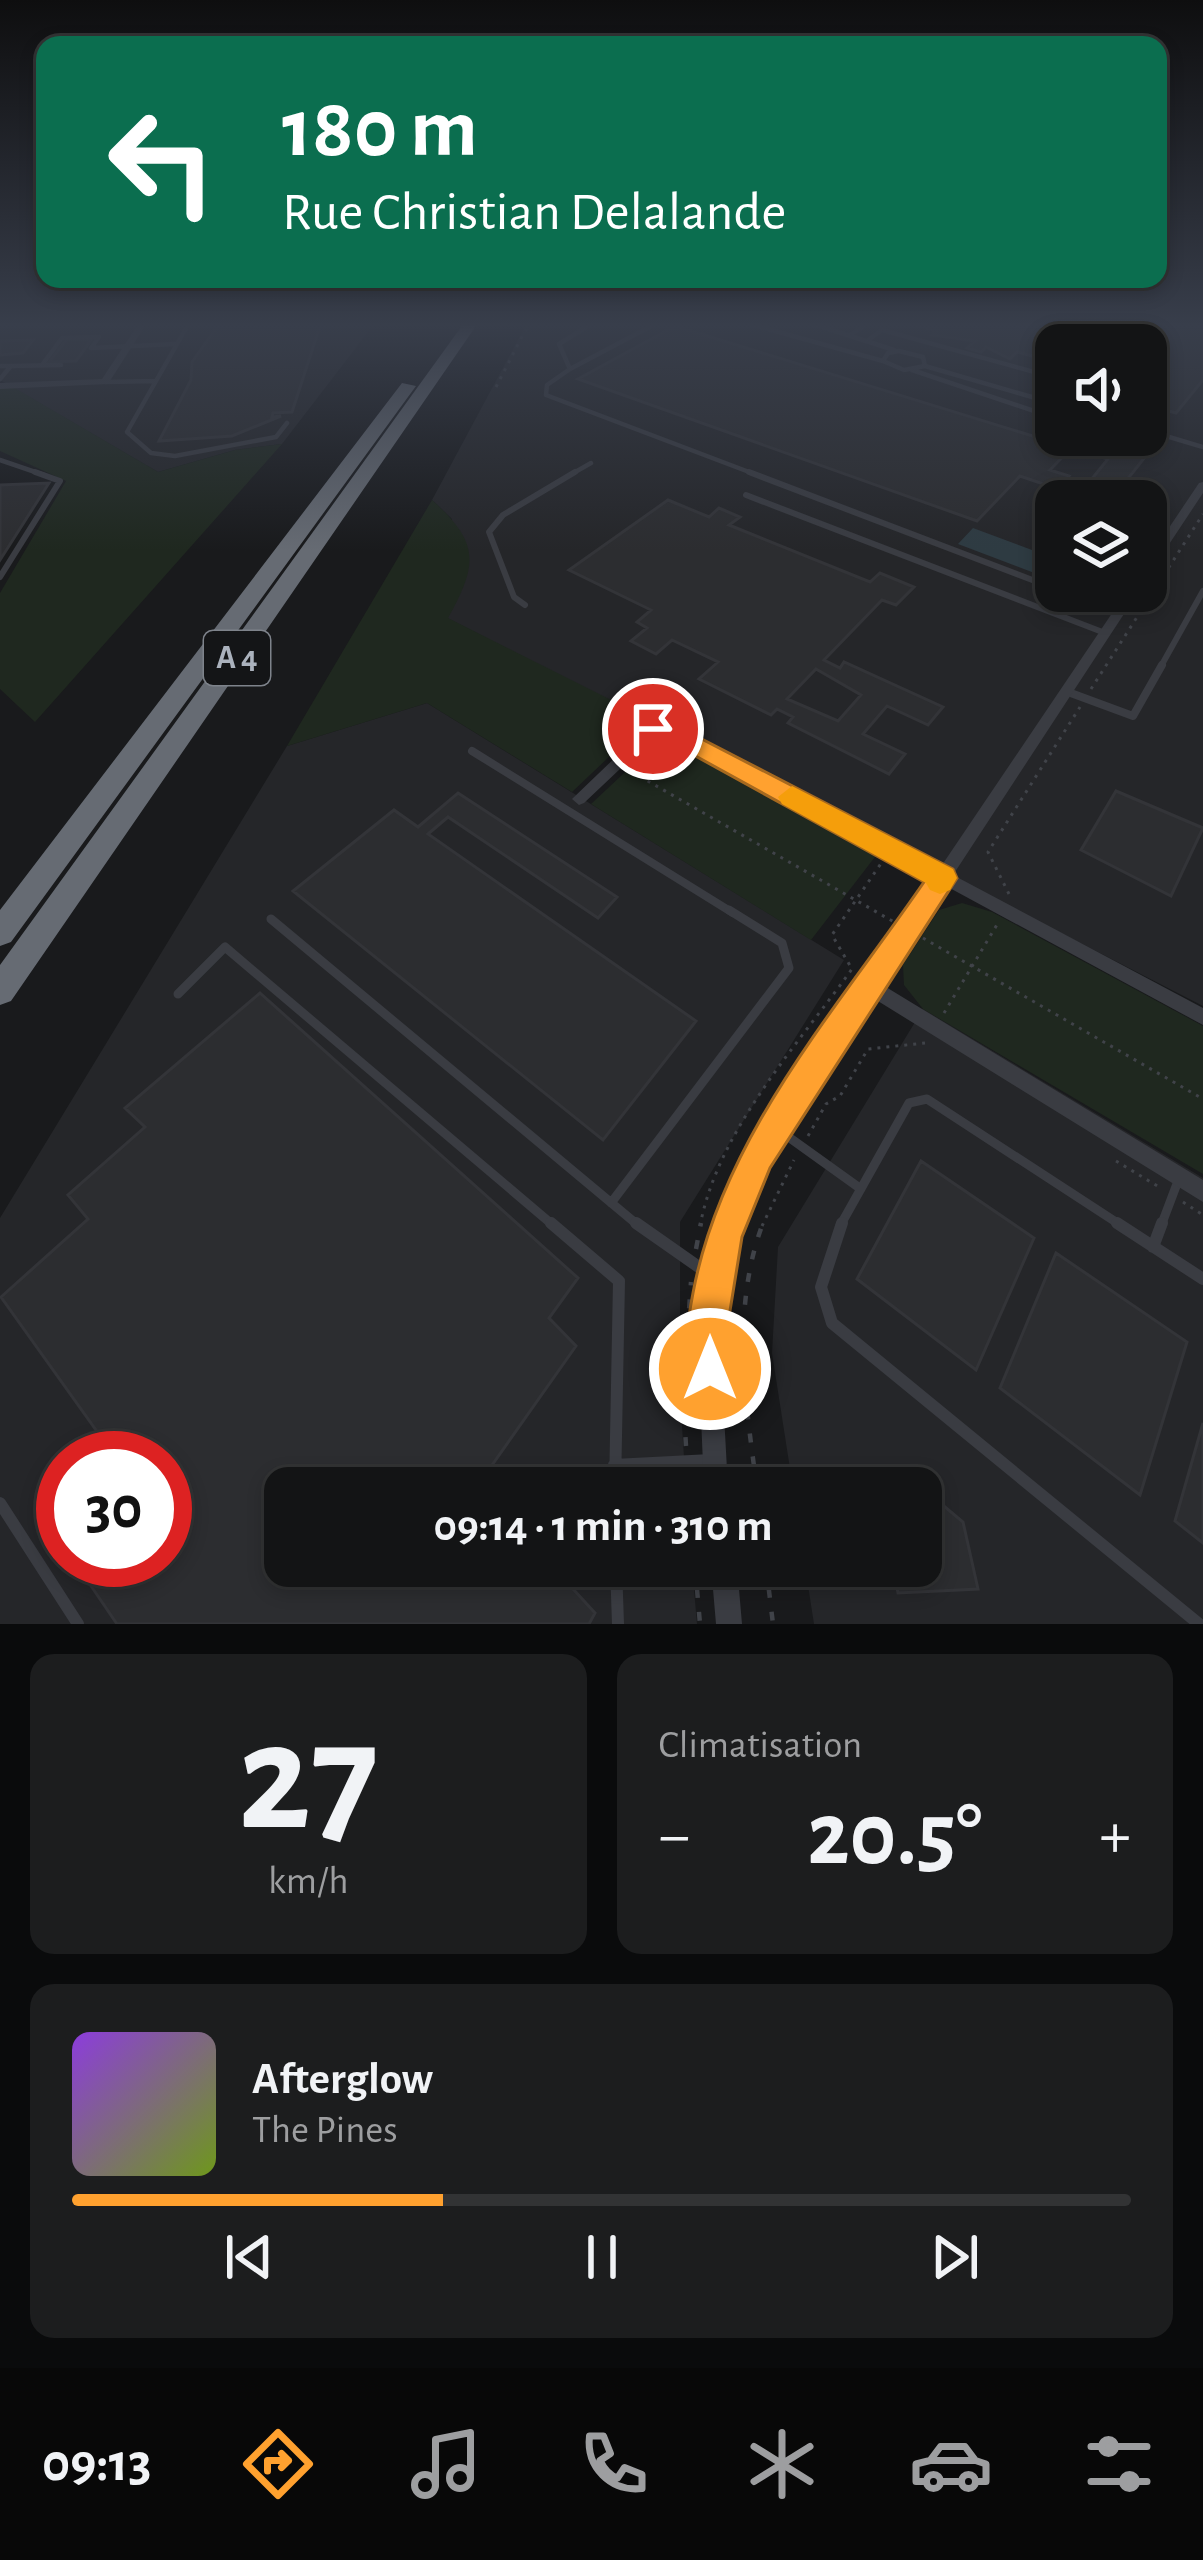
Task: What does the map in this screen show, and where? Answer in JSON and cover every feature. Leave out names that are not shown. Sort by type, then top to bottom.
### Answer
[{"type":"highway","name":"A 4","points":[[0,933],[396,399]]},
{"type":"highway","name":"A 4","points":[[0,991],[418,399]]},
{"type":"street","points":[[1167,539],[1203,485]]},
{"type":"street","points":[[714,1467],[704,1272],[758,1155],[1118,613]]},
{"type":"street","points":[[573,805],[653,729],[665,728],[1203,1017]]},
{"type":"street","points":[[869,986],[1203,1192]]},
{"type":"street","points":[[726,1587],[729,1624]]},
{"type":"lane","points":[[146,399],[127,432],[151,453],[175,456],[276,437],[287,423]]},
{"type":"lane","points":[[555,399],[1035,581]]},
{"type":"lane","points":[[993,399],[1035,412]]},
{"type":"lane","points":[[1167,436],[1203,447]]},
{"type":"lane","points":[[0,460],[60,481],[0,577]]},
{"type":"lane","points":[[525,605],[514,597],[489,532],[503,515],[591,463]]},
{"type":"lane","points":[[746,495],[1105,633]]},
{"type":"lane","points":[[1066,691],[1132,716],[1203,591]]},
{"type":"lane","points":[[472,752],[573,805],[782,943],[789,956],[789,968],[611,1203]]},
{"type":"lane","points":[[271,919],[611,1203],[704,1272]]},
{"type":"lane","points":[[178,994],[225,947],[619,1281],[614,1465],[713,1460]]},
{"type":"lane","points":[[1199,1624],[832,1323],[820,1289],[860,1189],[909,1103],[927,1099],[1203,1279]]},
{"type":"lane","points":[[775,1127],[860,1189]]},
{"type":"lane","points":[[1153,1247],[1179,1177]]},
{"type":"lane","points":[[0,1503],[78,1624]]},
{"type":"lane","points":[[617,1587],[618,1624]]},
{"type":"path","points":[[755,1467],[742,1333],[750,1254],[768,1200],[826,1104],[840,1096],[868,1049],[927,1042],[1011,897],[988,853],[1203,514]]},
{"type":"path","points":[[617,764],[1203,1099]]},
{"type":"path","points":[[687,1467],[686,1330],[704,1272],[697,1233],[721,1169],[852,969],[832,935],[887,848]]},
{"type":"path","points":[[697,1587],[700,1624]]},
{"type":"path","points":[[769,1587],[773,1624]]},
{"type":"shaded area","points":[[0,399],[33,399],[158,472],[235,450],[282,444],[35,722],[0,689],[0,593],[66,481],[0,451]]},
{"type":"shaded area","points":[[32,399],[317,399],[282,444],[235,450],[158,472]]},
{"type":"shaded area","points":[[486,399],[1035,399],[1035,456],[1167,456],[1167,399],[1203,399],[1203,1006],[447,618],[452,519],[432,500]]},
{"type":"shaded area","points":[[432,500],[459,529],[469,555],[465,583],[448,618],[649,719],[572,792],[427,703],[287,746]]},
{"type":"shaded area","points":[[973,528],[1035,551],[1035,573],[958,544]]},
{"type":"shaded area","points":[[427,703],[844,960],[680,1222],[685,1467],[264,1467],[264,1587],[694,1587],[697,1624],[0,1624],[0,1218],[287,746]]},
{"type":"shaded area","points":[[673,745],[878,853],[811,940],[591,804],[652,747]]},
{"type":"shaded area","points":[[962,903],[992,912],[1203,1026],[1203,1174],[923,1009],[904,985],[903,965],[939,910]]},
{"type":"shaded area","points":[[923,1009],[1203,1178],[1203,1624],[814,1624],[808,1587],[942,1587],[942,1467],[790,1467],[772,1353],[778,1247]]},
{"type":"building","points":[[181,399],[296,399],[292,412],[273,413],[272,417],[281,416],[232,436],[159,441]]},
{"type":"building","points":[[634,399],[912,399],[1035,437],[1035,456],[1063,456],[1050,470],[1069,476],[1035,481],[1020,476],[977,521]]},
{"type":"building","points":[[1167,399],[1188,399],[1176,413],[1167,411]]},
{"type":"building","points":[[1098,456],[1145,457],[1127,480],[1091,480],[1108,459]]},
{"type":"building","points":[[49,483],[0,560],[0,485]]},
{"type":"building","points":[[668,500],[709,517],[719,508],[740,517],[729,525],[870,582],[880,573],[914,587],[896,605],[882,600],[824,660],[840,668],[844,662],[943,707],[928,725],[887,706],[863,734],[905,754],[889,774],[788,723],[793,717],[777,709],[771,715],[699,679],[718,662],[672,640],[656,654],[631,641],[647,628],[637,622],[651,610],[569,570]],"holes":[[[816,669],[861,695],[838,721],[787,699]]]},
{"type":"building","points":[[1116,791],[1203,828],[1171,896],[1081,850]]},
{"type":"building","points":[[458,793],[617,897],[598,918],[448,817],[428,834],[696,1021],[603,1140],[293,891],[394,810],[418,827]]},
{"type":"building","points":[[260,993],[578,1278],[549,1318],[576,1346],[491,1467],[264,1467],[264,1587],[571,1587],[595,1613],[589,1624],[117,1624],[92,1587],[192,1587],[192,1431],[97,1431],[1,1297],[88,1219],[68,1195],[145,1127],[125,1108]]},
{"type":"building","points":[[921,1161],[1034,1238],[976,1370],[857,1279]]},
{"type":"building","points":[[1056,1253],[1187,1342],[1140,1495],[1000,1388]]},
{"type":"building","points":[[1203,1423],[1203,1543],[1175,1521]]},
{"type":"building","points":[[942,1504],[963,1522],[978,1589],[898,1593],[897,1587],[942,1587]]},
{"type":"slow traffic","points":[[792,797],[943,878],[940,882]]},
{"type":"route","points":[[653,729],[665,728],[943,878],[758,1155],[723,1237],[714,1277],[708,1323],[710,1369]]}]
